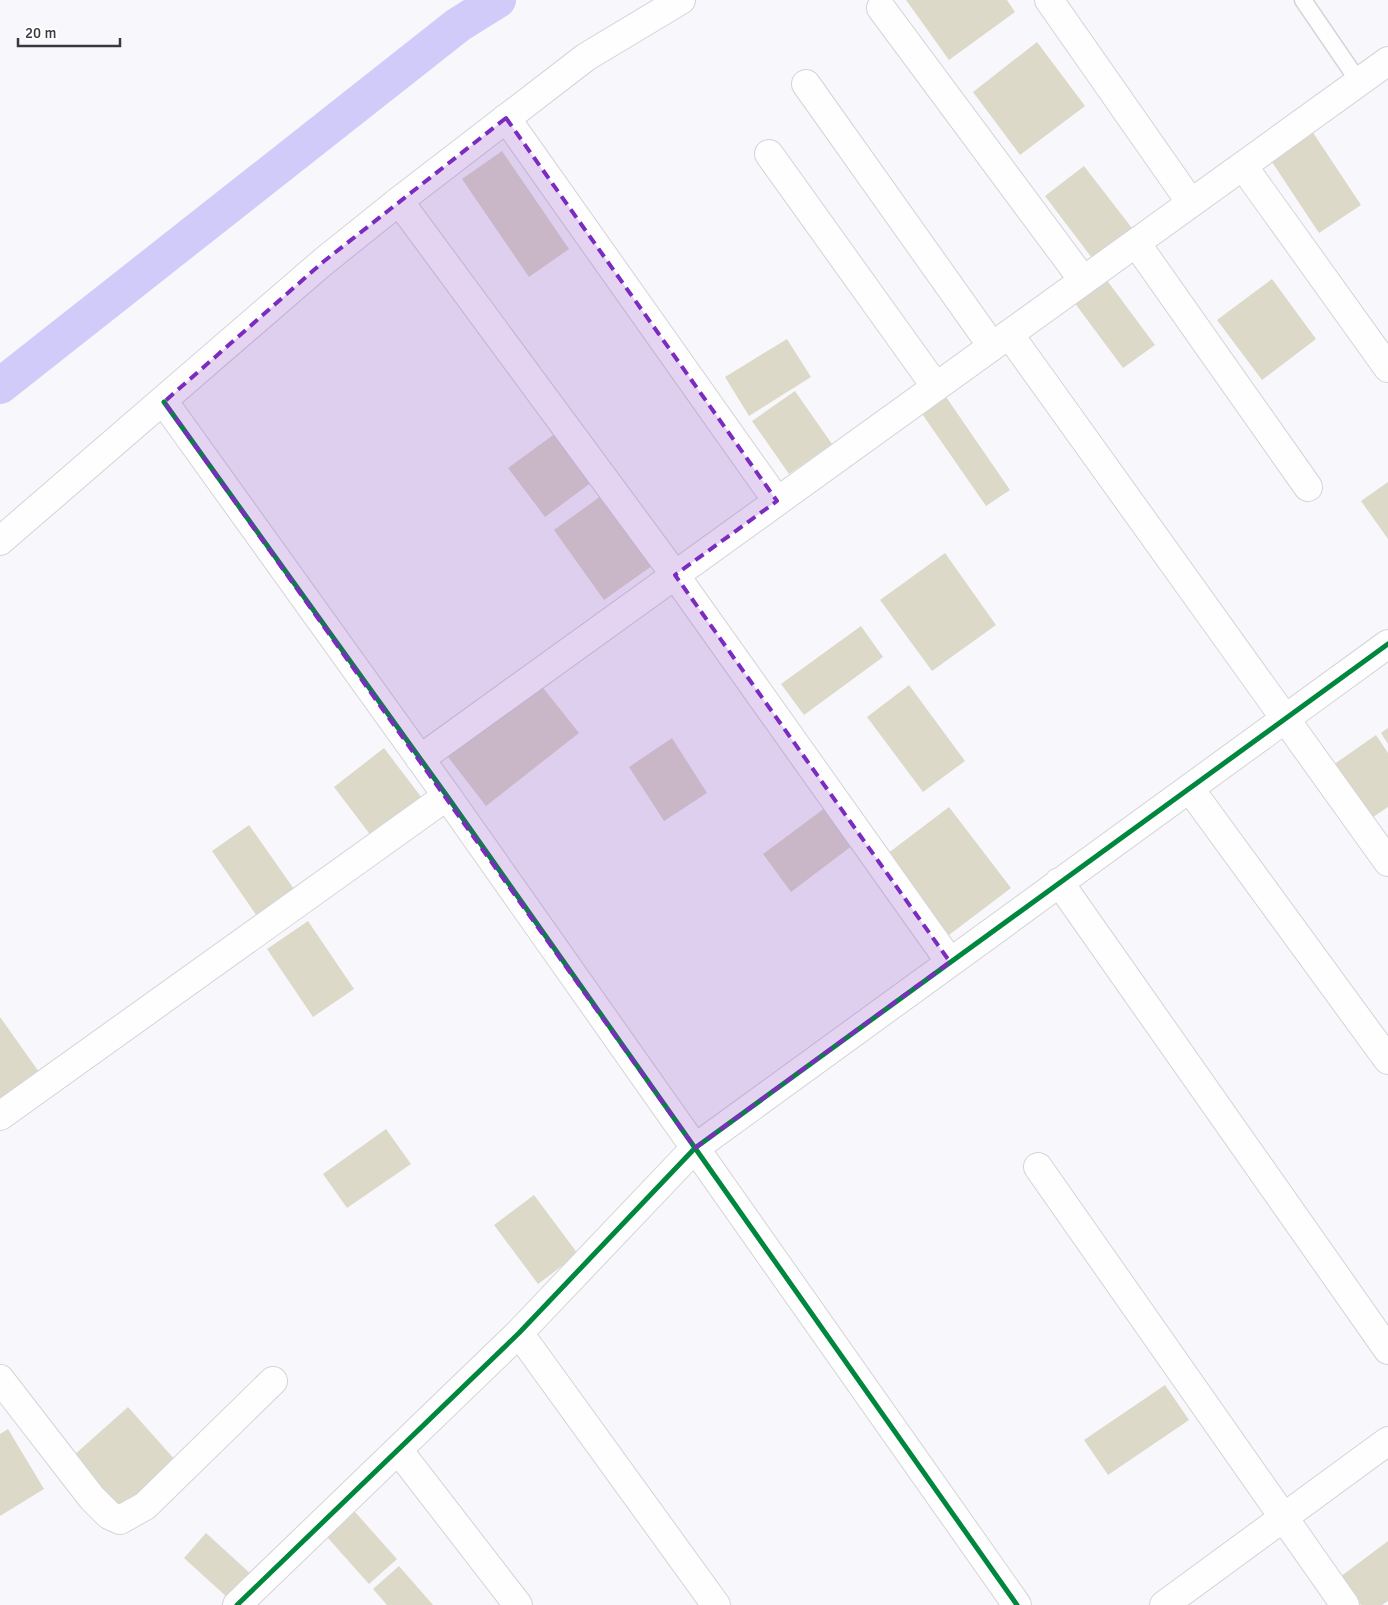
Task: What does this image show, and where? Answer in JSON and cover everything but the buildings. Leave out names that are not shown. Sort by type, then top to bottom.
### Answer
[{"type":"street","points":[[0,542],[164,402],[323,262],[399,201],[586,57],[681,0]]},
{"type":"street","points":[[1049,0],[1191,203]]},
{"type":"street","points":[[881,8],[1083,280]]},
{"type":"street","points":[[420,759],[1388,61]]},
{"type":"street","points":[[806,84],[1001,340],[1285,720],[1388,862]]},
{"type":"street","points":[[506,118],[777,501]]},
{"type":"street","points":[[769,154],[936,387]]},
{"type":"street","points":[[1243,166],[1388,368]]},
{"type":"street","points":[[399,201],[675,575],[950,962]]},
{"type":"street","points":[[1136,243],[1308,487]]},
{"type":"street","points":[[164,402],[447,796],[1017,1605]]},
{"type":"street","points":[[237,1605],[399,1451],[519,1333],[695,1148],[1388,644]]},
{"type":"street","points":[[1190,789],[1388,1060]]},
{"type":"street","points":[[0,1116],[447,796]]},
{"type":"street","points":[[1059,882],[1388,1350]]},
{"type":"street","points":[[1038,1167],[1345,1605]]},
{"type":"street","points":[[519,1333],[716,1605]]},
{"type":"street","points":[[0,1379],[92,1498],[109,1515],[120,1520],[145,1506],[273,1381]]},
{"type":"street","points":[[1164,1605],[1388,1441]]},
{"type":"street","points":[[399,1451],[518,1605]]},
{"type":"lane","points":[[1302,0],[1359,82]]},
{"type":"highlighted area","points":[[506,118],[777,501],[675,575],[950,962],[695,1148],[164,402],[323,262]]},
{"type":"waterway","points":[[0,386],[458,25],[498,0]]},
{"type":"cycle path","points":[[164,402],[447,796],[1017,1605]]},
{"type":"cycle path","points":[[237,1605],[519,1333],[695,1148],[1388,644]]}]
